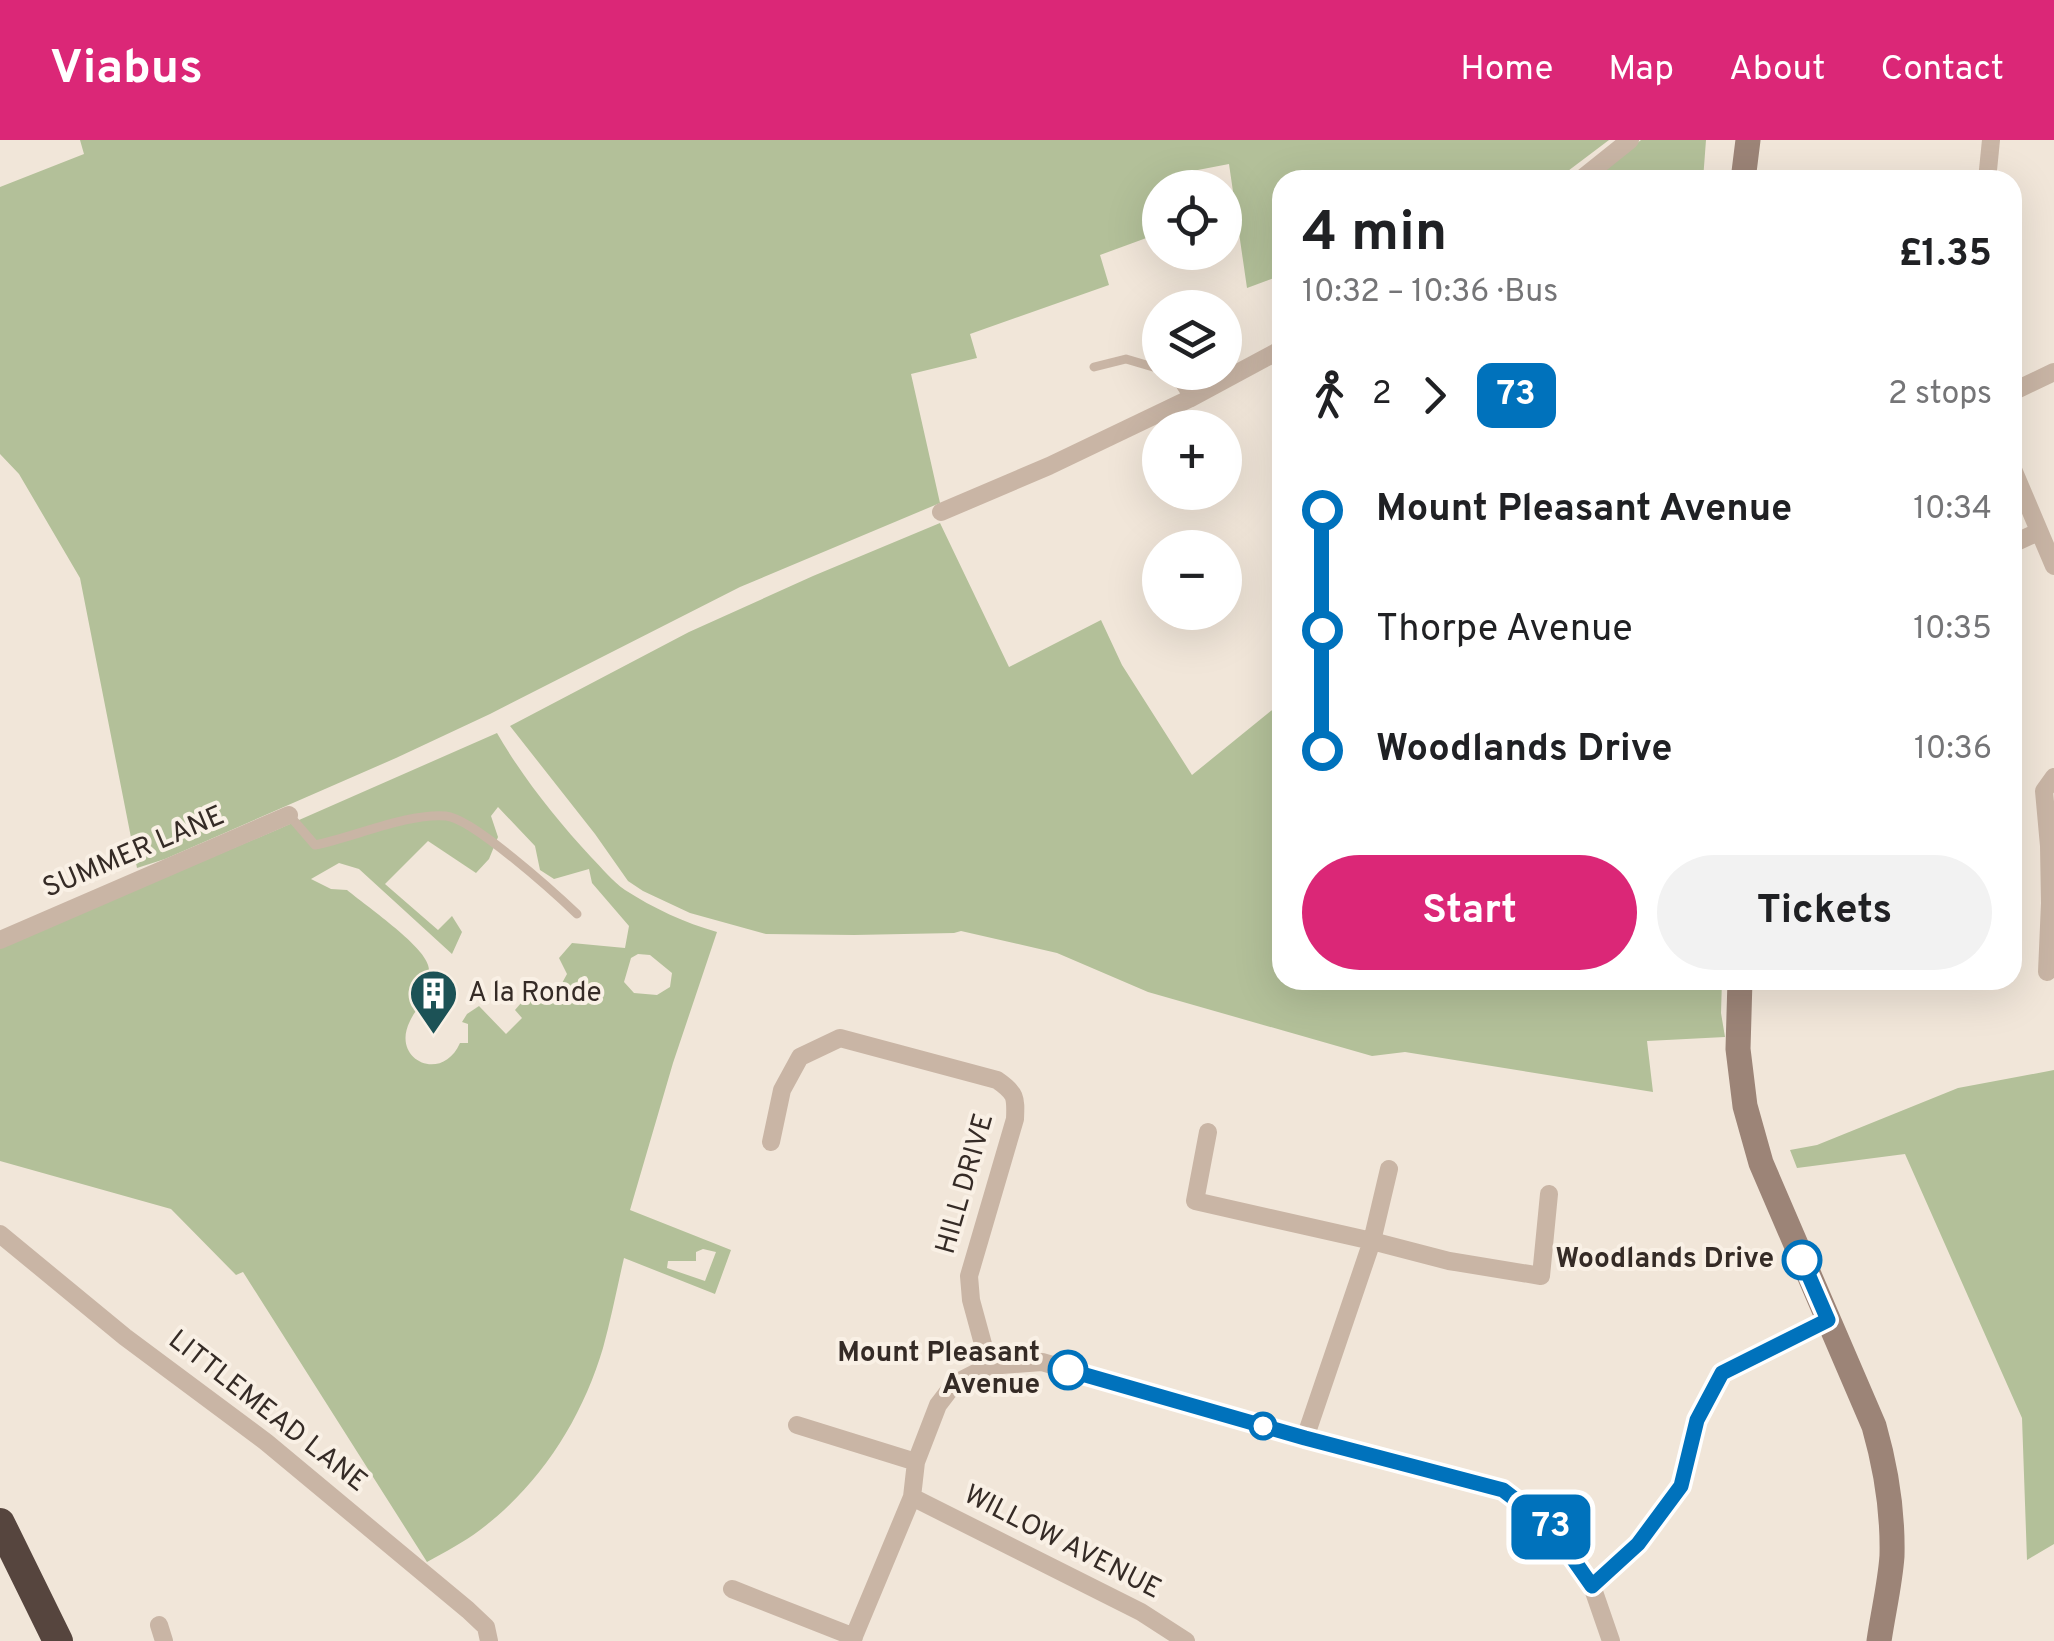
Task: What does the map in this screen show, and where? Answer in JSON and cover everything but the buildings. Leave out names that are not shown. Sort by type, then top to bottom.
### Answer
[{"type":"highway","points":[[0,1523],[58,1641]]},
{"type":"street","points":[[1592,170],[1630,140]]},
{"type":"street","points":[[1744,170],[1748,140]]},
{"type":"street","points":[[1988,170],[1991,140]]},
{"type":"street","points":[[941,512],[1189,399],[1272,354]]},
{"type":"street","points":[[2022,387],[2054,372]]},
{"type":"street","points":[[2022,492],[2054,566]]},
{"type":"street","points":[[2022,539],[2038,532]]},
{"type":"street","points":[[2046,972],[2040,924],[2050,903],[2050,846],[2044,792],[2054,776]]},
{"type":"street","name":"SUMMER LANE","points":[[0,940],[289,815]]},
{"type":"street","points":[[1740,990],[1738,1049],[1746,1106],[1761,1162],[1874,1426],[1880,1449],[1890,1508],[1892,1559],[1879,1641]]},
{"type":"street","name":"HILL DRIVE","points":[[770,1142],[782,1090],[800,1058],[840,1038],[997,1080],[1010,1088],[1016,1099],[1015,1119],[969,1276],[970,1300],[989,1366]]},
{"type":"street","points":[[1208,1132],[1194,1202],[1450,1261],[1541,1276],[1548,1194]]},
{"type":"street","points":[[1305,1438],[1372,1241],[1389,1169]]},
{"type":"street","name":"LITTLEMEAD LANE","points":[[0,1234],[125,1337],[266,1442],[425,1574],[486,1627],[489,1641]]},
{"type":"street","points":[[1592,1586],[1638,1544],[1681,1486],[1697,1420],[1722,1373],[1828,1320]]},
{"type":"street","points":[[732,1589],[853,1639],[912,1496],[916,1462],[938,1405],[954,1384],[989,1366],[1042,1362],[1503,1490],[1550,1526],[1592,1586],[1610,1641]]},
{"type":"street","points":[[797,1424],[916,1462]]},
{"type":"street","name":"WILLOW AVENUE","points":[[912,1496],[1141,1612],[1186,1641]]},
{"type":"lane","points":[[1094,367],[1126,359],[1142,364]]},
{"type":"lane","points":[[1183,390],[1189,399]]},
{"type":"lane","points":[[289,815],[316,845],[399,822],[449,816],[491,842],[577,914]]},
{"type":"green space","points":[[80,140],[1609,140],[1569,170],[1272,170],[1272,279],[1247,288],[1242,254],[1242,170],[1230,170],[1229,164],[1198,170],[1142,170],[1142,240],[1100,255],[1109,285],[970,334],[977,358],[911,374],[940,503],[740,587],[396,758],[137,868],[80,578],[19,474],[0,454],[0,187],[84,154]]},
{"type":"green space","points":[[1641,140],[1706,140],[1704,170],[1604,170]]},
{"type":"green space","points":[[940,523],[1009,667],[1101,620],[1122,665],[1192,775],[1272,710],[1272,990],[1722,990],[1725,1037],[1647,1041],[1653,1092],[1405,1052],[1372,1056],[1148,992],[1057,953],[961,931],[766,934],[690,913],[643,891],[628,881],[510,726],[689,632]]},
{"type":"green space","points":[[497,733],[553,813],[616,883],[658,909],[717,932],[630,1210],[731,1250],[715,1294],[624,1258],[594,1374],[556,1449],[502,1512],[427,1562],[243,1272],[236,1275],[171,1209],[0,1161],[0,947]],"holes":[[[498,807],[535,846],[540,870],[554,879],[589,869],[592,883],[629,926],[625,948],[572,943],[559,958],[567,974],[555,996],[521,1003],[515,1010],[522,1018],[506,1034],[479,1006],[462,1022],[468,1024],[468,1043],[460,1043],[442,1062],[421,1062],[412,1056],[406,1035],[416,1011],[433,1003],[424,957],[405,936],[347,890],[331,889],[311,879],[339,863],[359,869],[452,954],[462,932],[452,916],[438,930],[385,884],[428,841],[476,873],[489,859],[498,837],[491,816]],[[650,955],[672,973],[670,987],[657,995],[634,993],[624,982],[631,958]],[[696,1252],[716,1252],[705,1281],[667,1268],[668,1261],[696,1261]]]},
{"type":"green space","points":[[2054,1070],[2054,1544],[2027,1560],[2022,1418],[1905,1154],[1797,1168],[1790,1150],[1817,1145],[1958,1088]]},
{"type":"bus line","name":"73","points":[[1068,1370],[1503,1490],[1550,1526],[1592,1586],[1638,1544],[1681,1486],[1697,1420],[1722,1373],[1828,1320],[1802,1260]]},
{"type":"place","name":"A la Ronde","points":[[433,1036]]},
{"type":"place","name":"Woodlands Drive","points":[[1802,1260]]},
{"type":"place","name":"Mount Pleasant Avenue","points":[[1068,1370]]}]
